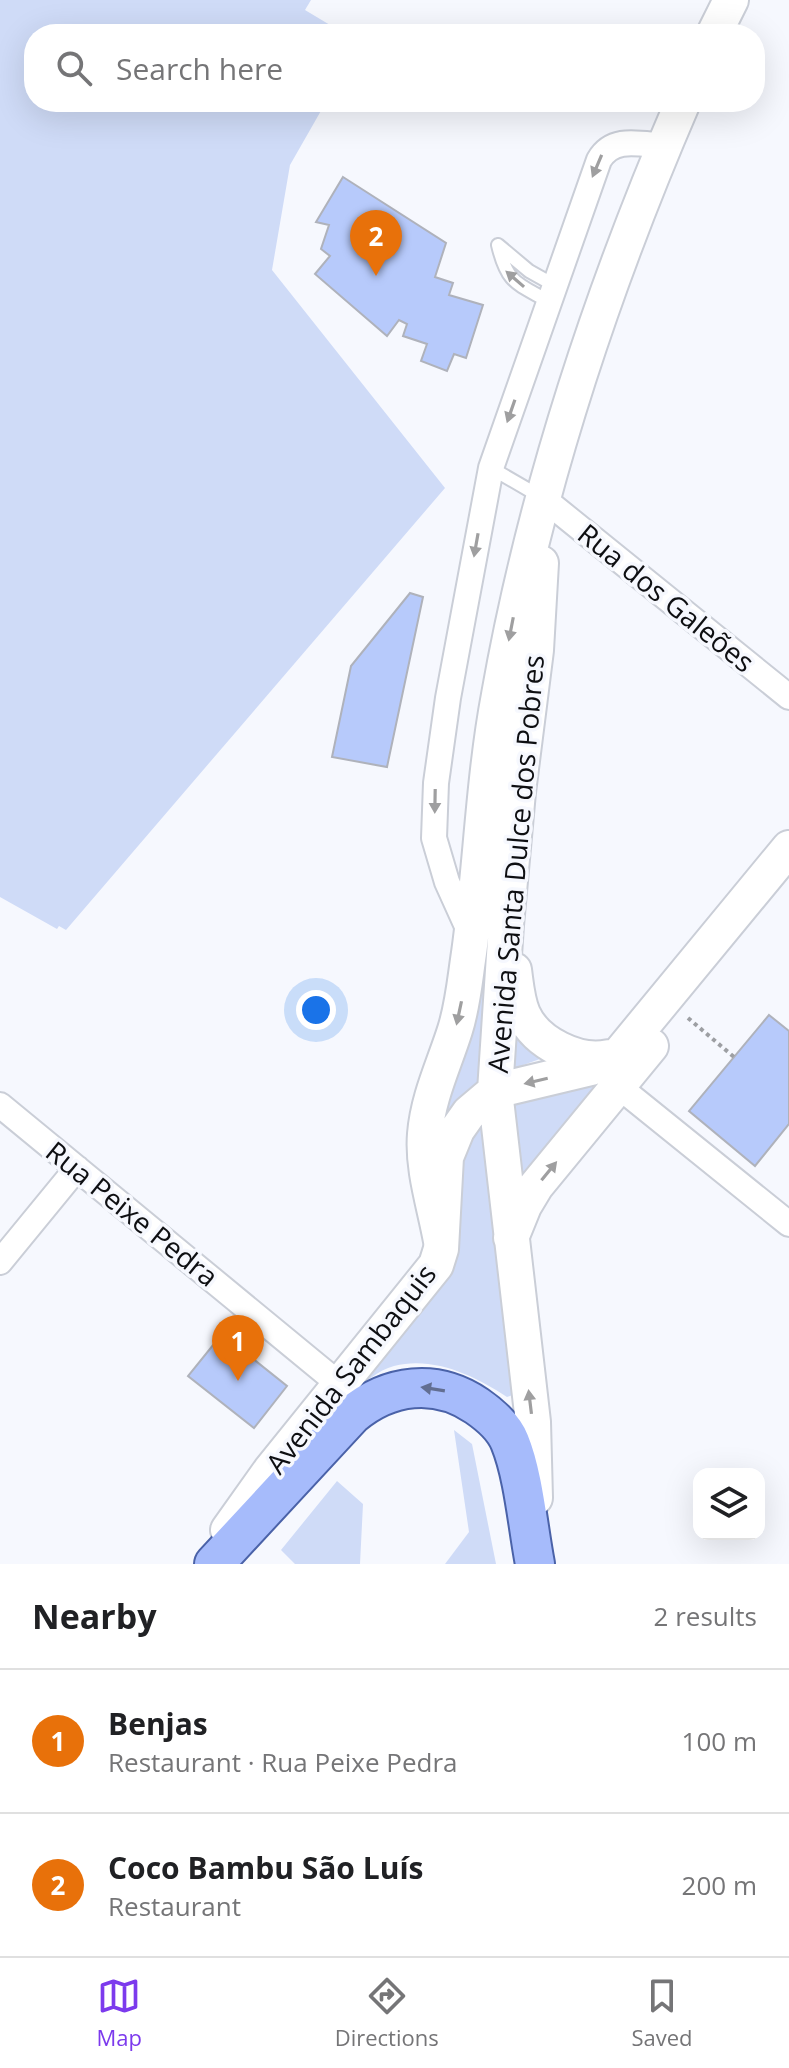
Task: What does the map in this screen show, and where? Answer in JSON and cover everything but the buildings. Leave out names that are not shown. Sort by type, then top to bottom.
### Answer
[{"type":"main road","points":[[719,24],[731,0]]},
{"type":"main road","name":"Avenida Santa Dulce dos Pobres","points":[[441,1241],[425,1134],[430,1101],[459,1019],[498,696],[520,588],[589,346],[679,112]]},
{"type":"main road","name":"Avenida Santa Dulce dos Pobres","points":[[537,1564],[533,1422],[495,1091],[518,792],[538,636],[544,499]]},
{"type":"main road","name":"Avenida Sambaquis","points":[[204,1564],[270,1471],[432,1271],[439,1259],[449,1147],[462,1122],[495,1091],[598,1066],[616,1058],[789,848]]},
{"type":"main road","points":[[511,1238],[536,1186],[789,877]]},
{"type":"main road","points":[[506,925],[520,1005],[531,1027],[558,1047],[581,1057],[607,1058],[627,1047]]},
{"type":"main road","name":"Avenida Sambaquis","points":[[214,1564],[341,1425],[378,1396],[407,1388],[444,1390],[473,1404],[500,1426]]},
{"type":"main road","name":"Avenida Santa Dulce dos Pobres","points":[[500,1426],[511,1444],[537,1564]]},
{"type":"street","points":[[471,936],[447,882],[434,838],[436,783],[448,698],[491,468],[603,153],[617,143],[664,146]]},
{"type":"street","name":"Rua dos Galeões","points":[[544,499],[789,697]]},
{"type":"street","points":[[618,1086],[789,1224]]},
{"type":"street","name":"Rua Peixe Pedra","points":[[0,1105],[339,1384]]},
{"type":"street","points":[[0,1262],[77,1168]]},
{"type":"lane","points":[[491,468],[544,499]]},
{"type":"path","points":[[680,1012],[734,1057]]},
{"type":"shaded area","points":[[0,0],[311,0],[305,10],[328,24],[24,24],[24,112],[320,112],[290,165],[272,270],[445,488],[66,930],[59,926],[57,929],[0,897]]},
{"type":"shaded area","points":[[497,852],[480,1080],[443,1115]]},
{"type":"shaded area","points":[[515,1035],[539,1054],[540,1059],[512,1069]]},
{"type":"shaded area","points":[[597,1086],[521,1182],[507,1105]]},
{"type":"shaded area","points":[[480,1123],[515,1394],[507,1397],[454,1370],[409,1364],[382,1371],[352,1394],[446,1274],[460,1151]]},
{"type":"shaded area","points":[[454,1430],[472,1444],[496,1564],[445,1564],[469,1532]]},
{"type":"shaded area","points":[[337,1481],[363,1504],[360,1564],[295,1564],[281,1550]]},
{"type":"place","name":"Coco Bambu São Luís","points":[[376,276]]},
{"type":"place","name":"Benjas","points":[[238,1381]]}]
